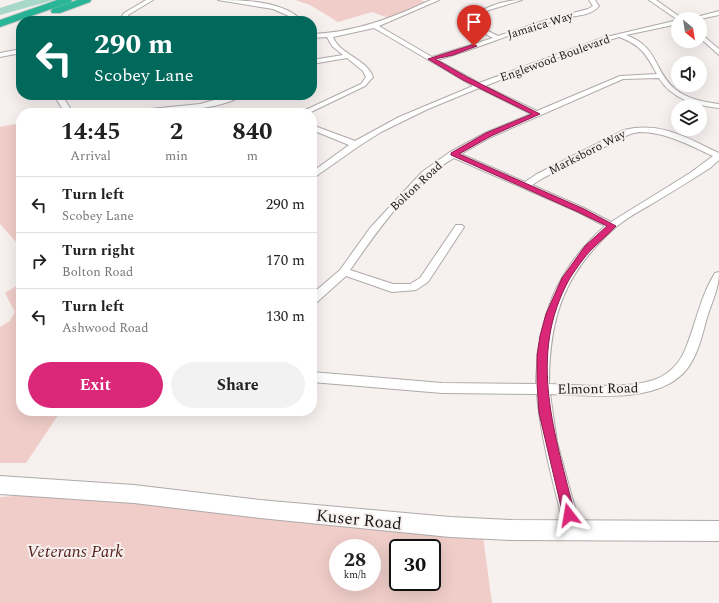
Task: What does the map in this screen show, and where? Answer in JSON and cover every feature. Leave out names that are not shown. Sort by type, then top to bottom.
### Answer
[{"type":"highway","points":[[22,16],[67,0]]},
{"type":"highway","points":[[43,16],[86,0]]},
{"type":"highway","points":[[0,24],[16,18]]},
{"type":"highway","points":[[0,32],[16,26]]},
{"type":"street","points":[[125,16],[150,0]]},
{"type":"street","points":[[221,0],[280,9],[294,16]]},
{"type":"street","points":[[317,36],[329,36],[374,26],[404,16],[436,0]]},
{"type":"street","points":[[498,38],[478,27],[475,22],[476,16],[487,9],[519,0]]},
{"type":"street","name":"Jamaica Way","points":[[431,59],[451,54],[561,17],[589,11],[596,6],[592,0]]},
{"type":"street","points":[[652,0],[671,13]]},
{"type":"street","points":[[707,16],[719,13]]},
{"type":"street","name":"Englewood Boulevard","points":[[317,172],[355,144],[405,116],[576,49],[620,35],[671,24]]},
{"type":"street","points":[[374,26],[479,86],[537,114]]},
{"type":"street","points":[[620,35],[637,42],[644,47],[672,89],[683,96],[698,102],[719,106]]},
{"type":"street","points":[[314,108],[363,85],[369,80],[370,74],[335,46],[329,36]]},
{"type":"street","points":[[707,39],[719,52]]},
{"type":"street","points":[[0,55],[16,52]]},
{"type":"street","points":[[317,61],[349,56]]},
{"type":"street","name":"Bolton Road","points":[[317,296],[344,272],[373,230],[396,204],[425,174],[453,154],[488,135],[622,77],[662,76]]},
{"type":"street","points":[[174,108],[210,104],[226,100]]},
{"type":"street","points":[[317,129],[355,144]]},
{"type":"street","name":"Marksboro Way","points":[[525,186],[540,176],[627,132],[636,129],[650,129],[665,133],[719,156]]},
{"type":"street","points":[[453,154],[612,226]]},
{"type":"street","points":[[573,530],[550,439],[542,389],[542,355],[550,314],[558,295],[576,262],[588,248],[612,226],[699,172],[719,156]]},
{"type":"street","points":[[344,272],[392,288],[404,288],[419,284],[424,280],[459,227]]},
{"type":"street","name":"Elmont Road","points":[[317,377],[442,388],[635,389],[650,387],[664,382],[674,376],[686,362],[704,313],[707,298],[719,275]]},
{"type":"street","name":"Kuser Road","points":[[0,485],[134,494],[260,509],[444,527],[512,530],[719,532]]},
{"type":"green space","points":[[295,0],[420,0],[427,2],[391,19],[372,12],[338,22],[310,5]]},
{"type":"green space","points":[[16,124],[16,242],[0,224],[0,127]]},
{"type":"green space","points":[[16,286],[16,416],[58,416],[26,463],[0,463],[0,327],[10,321],[15,312],[5,293]]},
{"type":"green space","name":"Veterans Park","points":[[31,495],[482,529],[492,603],[0,603],[0,497]]},
{"type":"shaded area","points":[[25,0],[54,0],[0,15],[0,8]]},
{"type":"route","points":[[474,46],[431,59],[465,79],[537,114],[488,135],[453,154],[581,210],[612,226],[588,248],[576,262],[566,278],[550,314],[542,355],[542,383],[545,413],[569,515]]}]
